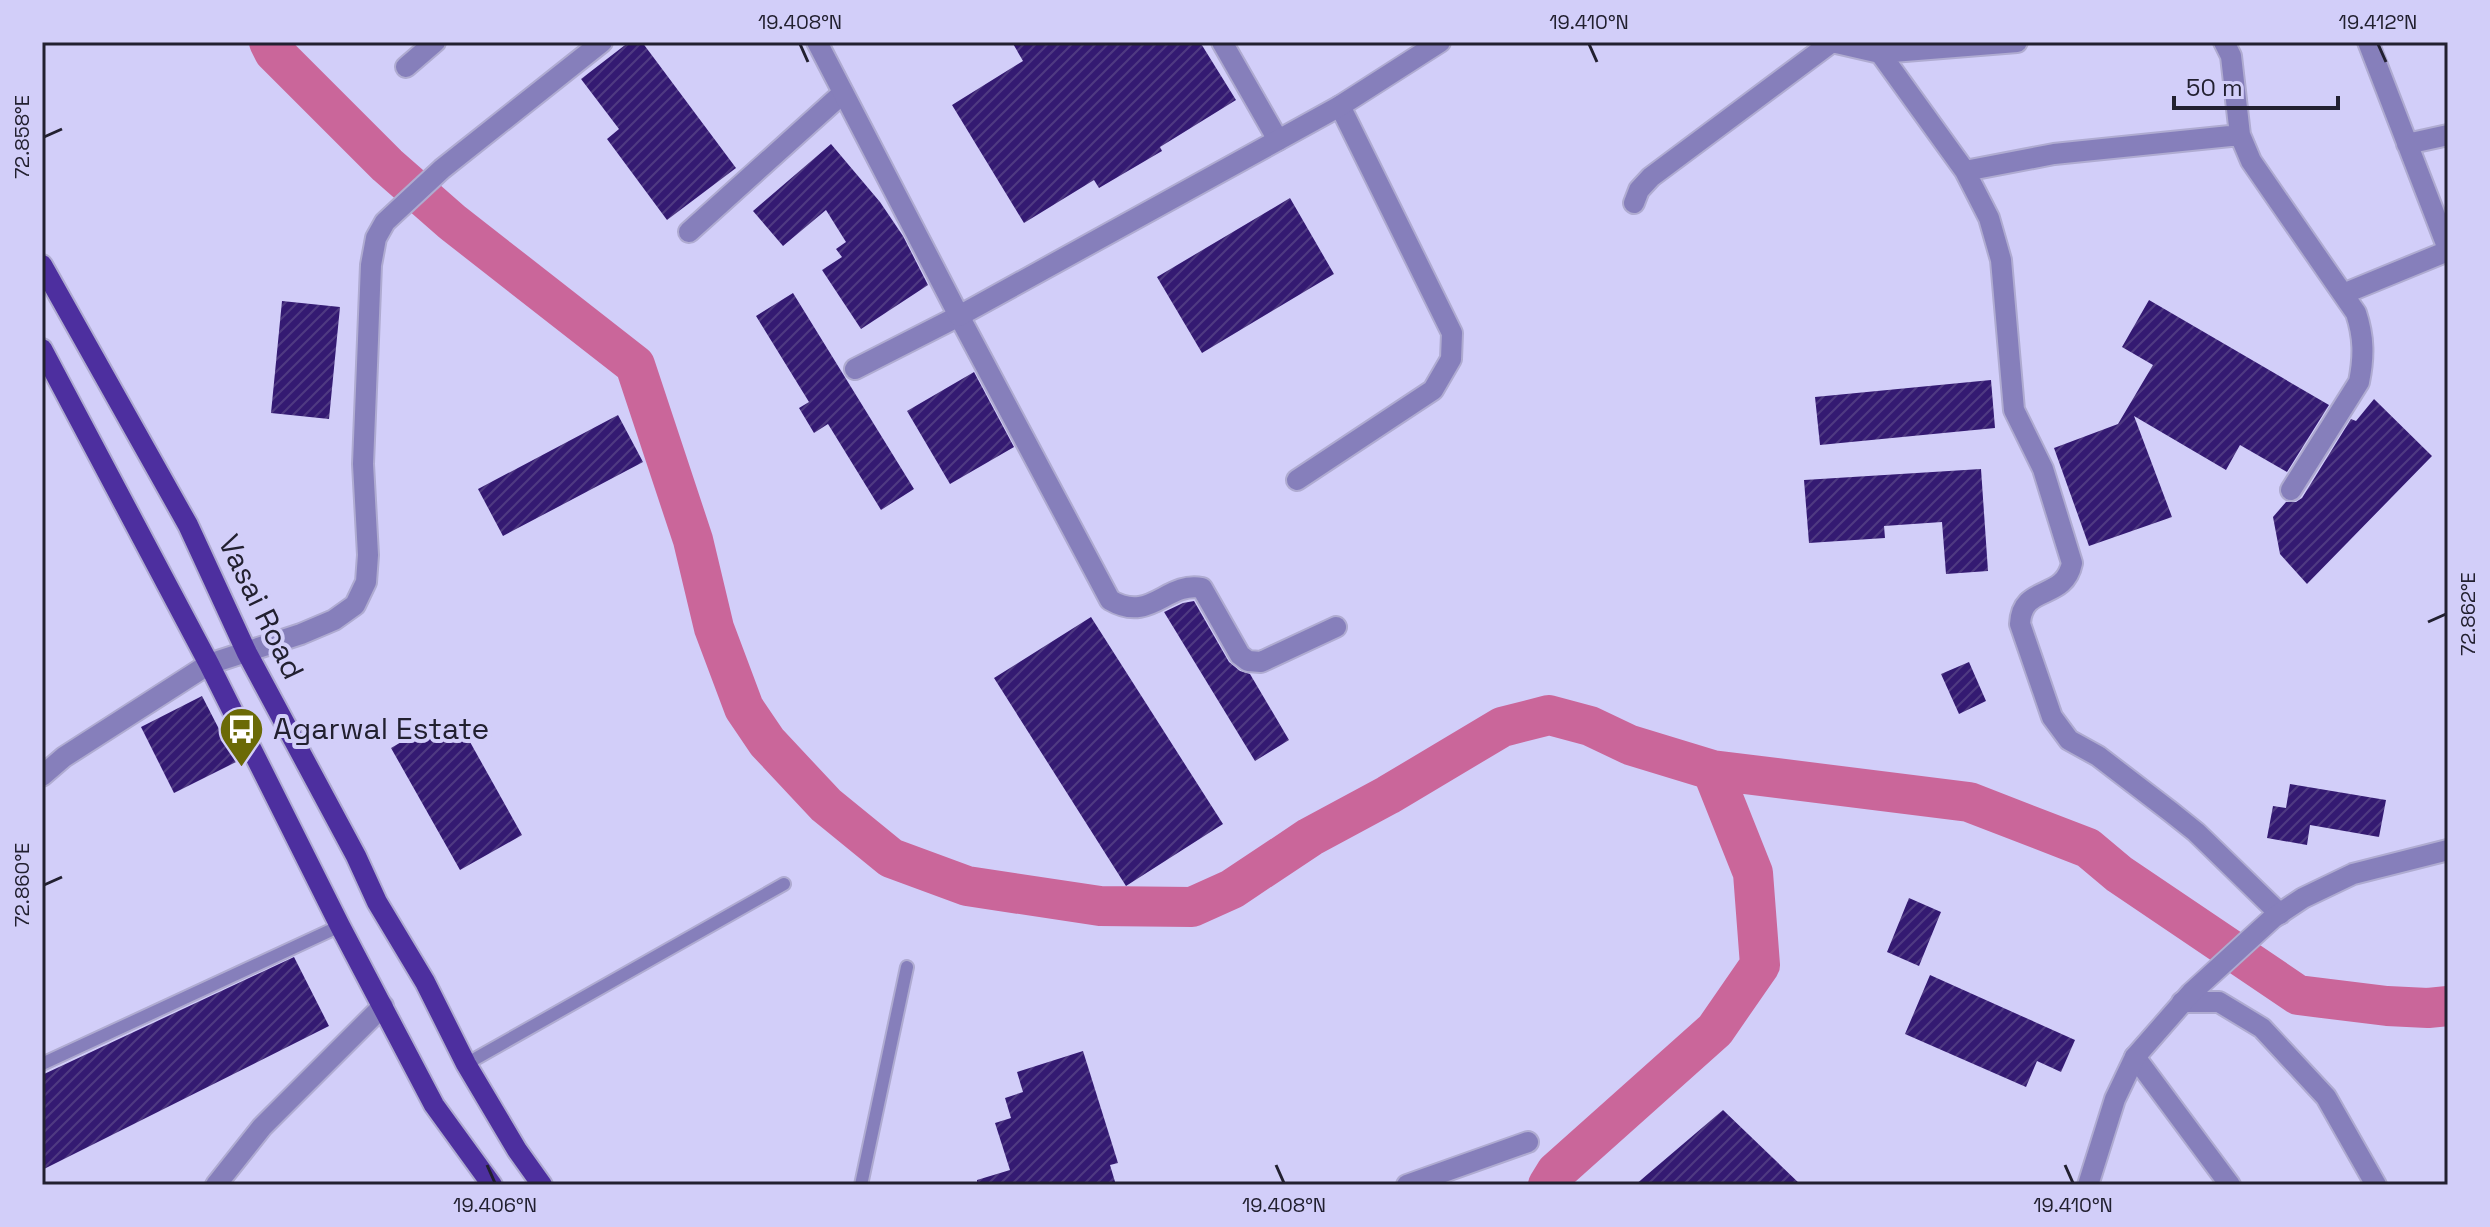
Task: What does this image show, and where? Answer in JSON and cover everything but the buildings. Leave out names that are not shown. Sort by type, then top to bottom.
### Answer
[{"type":"main road","name":"Vasai Road","points":[[42,265],[188,525],[247,653],[356,856],[377,902],[425,982],[466,1064],[517,1150],[542,1185]]},
{"type":"main road","points":[[42,349],[209,664],[434,1105],[492,1185]]},
{"type":"street","points":[[406,67],[435,42]]},
{"type":"street","points":[[42,776],[64,757],[209,664],[334,620],[355,605],[366,582],[368,555],[363,464],[371,265],[376,238],[385,222],[442,169],[602,42]]},
{"type":"street","points":[[817,42],[1110,600],[1124,608],[1139,609],[1191,586],[1202,588],[1240,655],[1248,661],[1261,662],[1336,627]]},
{"type":"street","points":[[1222,42],[1278,140]]},
{"type":"street","points":[[855,369],[959,316],[1340,106],[1440,42]]},
{"type":"street","points":[[1634,203],[1639,190],[1651,177],[1832,42],[1880,53],[2017,42]]},
{"type":"street","points":[[2224,42],[2231,56],[2240,135],[2251,161],[2356,313],[2363,333],[2359,382],[2291,490]]},
{"type":"street","points":[[2343,294],[2448,250],[2368,42]]},
{"type":"street","points":[[1880,53],[1965,171],[1989,218],[2001,260],[2014,410],[2043,469],[2072,563],[2069,575],[2059,585],[2025,603],[2021,611],[2020,624],[2052,717],[2069,740],[2108,763],[2196,832],[2277,916]]},
{"type":"street","points":[[689,232],[843,93]]},
{"type":"street","points":[[1297,480],[1433,390],[1451,359],[1452,333],[1340,106]]},
{"type":"street","points":[[1965,171],[2054,154],[2240,135]]},
{"type":"street","points":[[2407,144],[2448,135]]},
{"type":"street","points":[[2088,1185],[2115,1099],[2135,1057],[2186,997],[2277,916],[2303,898],[2353,874],[2448,850]]},
{"type":"street","points":[[2186,997],[2219,1002],[2262,1028],[2326,1097],[2376,1185]]},
{"type":"street","points":[[216,1185],[262,1127],[383,1006]]},
{"type":"street","points":[[2135,1057],[2230,1185]]},
{"type":"street","points":[[1407,1185],[1528,1142]]},
{"type":"lane","points":[[466,1064],[784,884]]},
{"type":"lane","points":[[42,1064],[340,926]]},
{"type":"lane","points":[[861,1185],[907,967]]},
{"type":"waterway","points":[[269,42],[274,52],[387,165],[452,222],[635,365],[693,540],[714,628],[744,708],[767,742],[826,805],[891,858],[967,886],[1100,906],[1192,907],[1232,889],[1310,837],[1502,727],[1549,715],[1590,726],[1630,745],[1712,770],[1969,802],[2088,848],[2119,874],[2298,995],[2387,1006],[2448,1006]]},
{"type":"waterway","points":[[1548,1185],[1556,1172],[1715,1030],[1760,965],[1753,873],[1712,770]]},
{"type":"place","name":"Agarwal Estate","points":[[242,768]]}]
